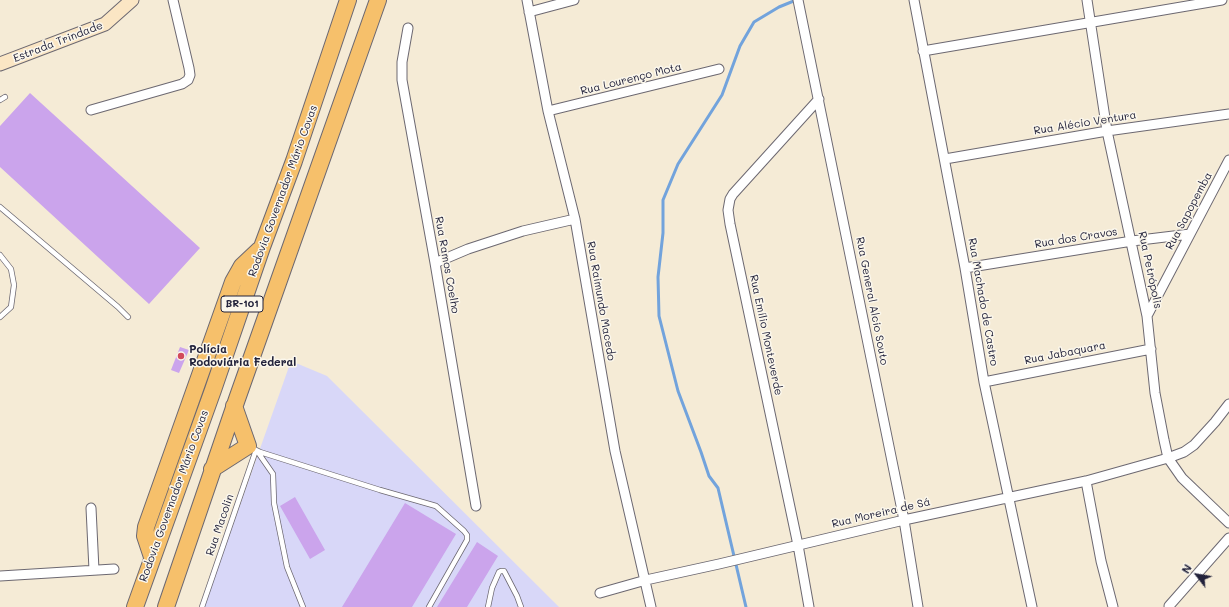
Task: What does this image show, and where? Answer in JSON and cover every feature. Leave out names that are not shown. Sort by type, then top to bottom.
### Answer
[{"type":"highway","name":"Rodovia Governador Mário Covas","points":[[135,607],[213,390],[262,247],[294,161],[348,0]]},
{"type":"highway","name":"BR-101","points":[[166,607],[234,406],[378,0]]},
{"type":"highway","points":[[212,469],[252,448],[234,406]]},
{"type":"street","name":"Estrada Trindade","points":[[0,64],[105,24],[124,9],[132,0]]},
{"type":"street","points":[[91,110],[182,84],[188,80],[190,75],[189,68],[174,0]]},
{"type":"street","name":"Rua Raimundo Macedo","points":[[527,0],[548,111],[575,219],[615,451],[651,607]]},
{"type":"street","points":[[529,12],[574,0]]},
{"type":"street","name":"Rua Machado de Castro","points":[[914,0],[965,268],[984,382],[1010,497],[1032,607]]},
{"type":"street","name":"Rua Petrópolis","points":[[1087,0],[1107,131],[1147,316],[1155,393],[1168,458],[1182,478],[1229,523]]},
{"type":"street","points":[[923,51],[1222,0]]},
{"type":"street","name":"Rua General Alcio Souto","points":[[799,3],[904,520],[918,607]]},
{"type":"street","name":"Rua Ramos Coelho","points":[[408,28],[402,62],[402,80],[476,506]]},
{"type":"street","name":"Rua Lourenço Mota","points":[[548,111],[719,69]]},
{"type":"street","name":"Rua Emílio Monteverde","points":[[809,607],[798,545],[728,210],[730,199],[733,194],[819,99]]},
{"type":"street","name":"Rua Alécio Ventura","points":[[945,159],[1107,131],[1229,114]]},
{"type":"street","name":"Rua Sapopemba","points":[[1147,316],[1229,160]]},
{"type":"street","points":[[435,263],[468,249],[523,231],[575,219]]},
{"type":"street","name":"Rua dos Cravos","points":[[965,268],[1132,241],[1190,234]]},
{"type":"street","name":"Rua Jabaquara","points":[[984,382],[1151,349]]},
{"type":"street","name":"Rua Moreira de Sá","points":[[600,593],[646,580],[904,520],[1086,481],[1168,458],[1184,452],[1194,445],[1229,404]]},
{"type":"street","points":[[1086,481],[1113,607]]},
{"type":"street","points":[[91,508],[94,570]]},
{"type":"street","points":[[1169,606],[1229,538]]},
{"type":"street","points":[[0,576],[114,569]]},
{"type":"lane","points":[[0,100],[4,97]]},
{"type":"lane","points":[[0,207],[128,317]]},
{"type":"lane","points":[[0,255],[11,269],[14,285],[11,307],[0,317]]},
{"type":"lane","points":[[252,448],[274,474],[274,503],[287,566],[303,607]]},
{"type":"lane","points":[[252,448],[380,490],[436,506],[464,531],[467,535],[467,540],[429,607]]},
{"type":"lane","name":"Rua Macolin","points":[[202,607],[252,448]]},
{"type":"lane","points":[[488,607],[492,588],[499,572],[501,571],[504,571],[517,596],[520,607]]},
{"type":"shaded area","points":[[291,361],[327,376],[559,607],[204,607]]},
{"type":"building","points":[[30,93],[200,248],[149,304],[0,167],[0,126]]},
{"type":"building","name":"Polícia Rodoviária Federal","points":[[180,347],[189,350],[179,373],[171,370]]},
{"type":"building","points":[[295,497],[325,550],[310,559],[280,506]]},
{"type":"building","points":[[405,503],[456,534],[412,607],[342,607]]},
{"type":"building","points":[[477,542],[498,556],[467,607],[437,607]]},
{"type":"waterway","points":[[746,607],[718,488],[709,476],[678,391],[659,316],[658,277],[663,233],[663,200],[678,164],[722,95],[740,46],[754,22],[779,7],[796,0]]},
{"type":"place","name":"Polícia Rodoviária Federal","points":[[181,356]]}]
